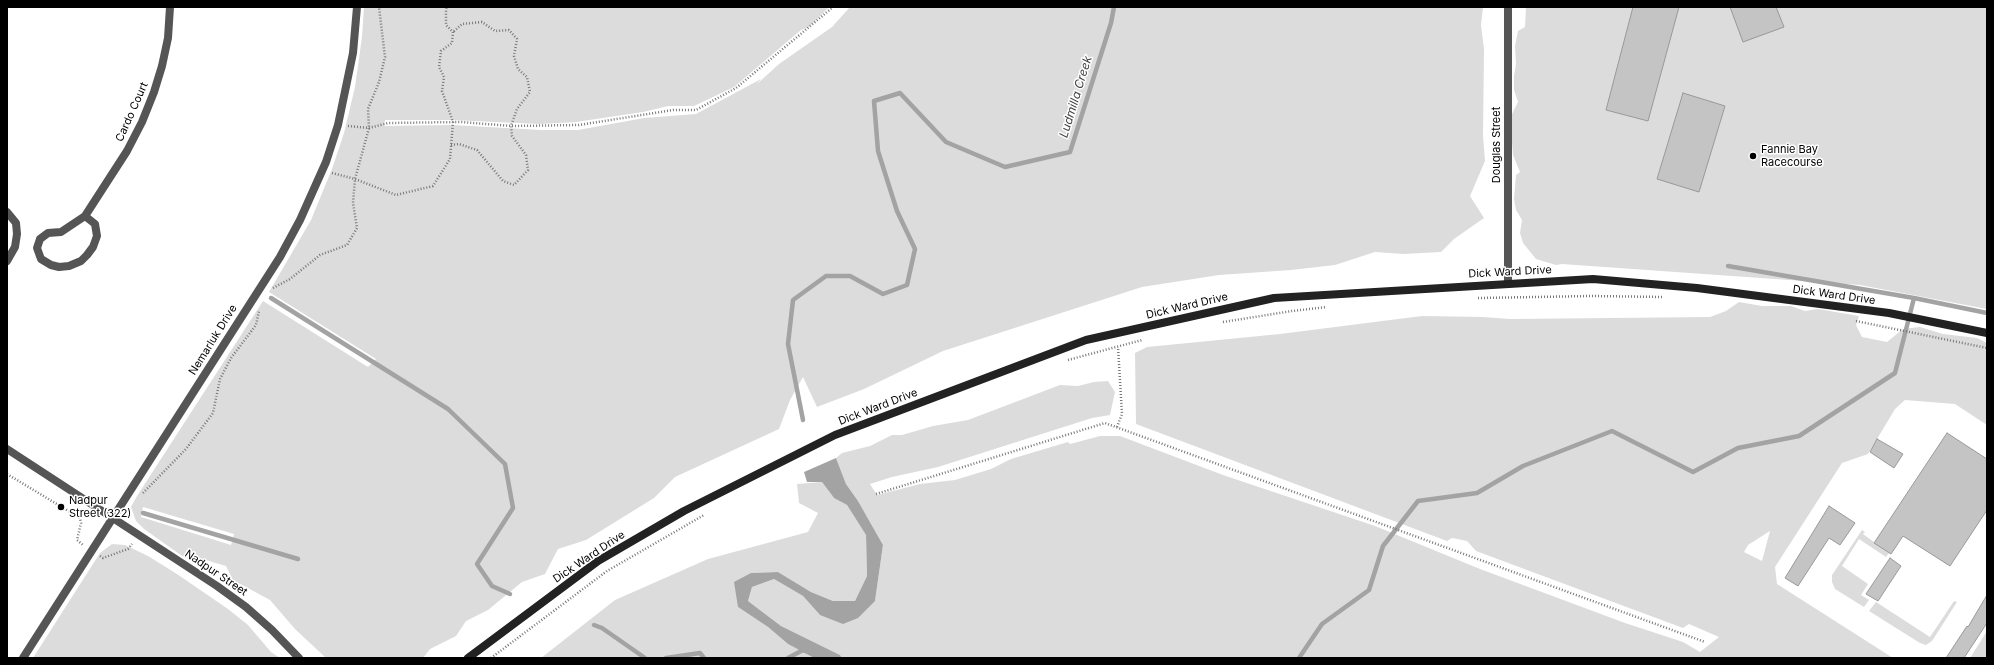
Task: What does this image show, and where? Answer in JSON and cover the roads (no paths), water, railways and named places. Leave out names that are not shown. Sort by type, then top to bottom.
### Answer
[{"type":"street","name":"Cardo Court","points":[[85,216],[127,151],[145,114],[162,66],[168,38],[170,7]]},
{"type":"street","name":"Nemarluk Drive","points":[[23,658],[280,256],[300,220],[322,171],[338,125],[353,53],[357,7]]},
{"type":"street","name":"Douglas Street","points":[[1508,7],[1508,283]]},
{"type":"street","points":[[7,212],[16,223],[17,234],[15,247],[7,261]]},
{"type":"street","points":[[85,216],[95,224],[97,236],[88,255],[75,264],[59,267],[51,265],[41,259],[37,248],[40,239],[48,233],[61,232],[85,216]]},
{"type":"street","name":"Dick Ward Drive","points":[[468,658],[598,561],[684,511],[792,456],[835,436],[1086,340],[1274,298],[1593,279],[1697,288],[1889,313],[1987,333]]},
{"type":"street","name":"Nadpur Street","points":[[7,449],[246,607],[272,630],[299,658]]},
{"type":"waterway","name":"Ludmilla Creek","points":[[803,420],[788,344],[793,300],[826,276],[850,276],[883,294],[907,285],[915,249],[897,211],[878,151],[874,101],[900,93],[946,142],[1005,167],[1070,152],[1111,23],[1114,7]]},
{"type":"waterway","points":[[1728,266],[1914,298],[1987,313]]},
{"type":"waterway","points":[[271,298],[448,409],[505,464],[513,508],[477,564],[492,586],[510,594]]},
{"type":"waterway","points":[[1299,658],[1322,624],[1369,590],[1383,546],[1418,501],[1477,493],[1523,466],[1612,431],[1693,472],[1738,448],[1799,436],[1895,373],[1914,298]]},
{"type":"waterway","points":[[143,513],[298,559]]},
{"type":"waterway","points":[[594,625],[602,628],[645,658]]},
{"type":"waterway","points":[[788,658],[803,650],[806,651]]},
{"type":"waterway","points":[[666,658],[700,653],[704,658]]},
{"type":"place","name":"Fannie Bay Racecourse","points":[[1753,156]]},
{"type":"place","name":"Nadpur Street (322)","points":[[61,507]]}]
